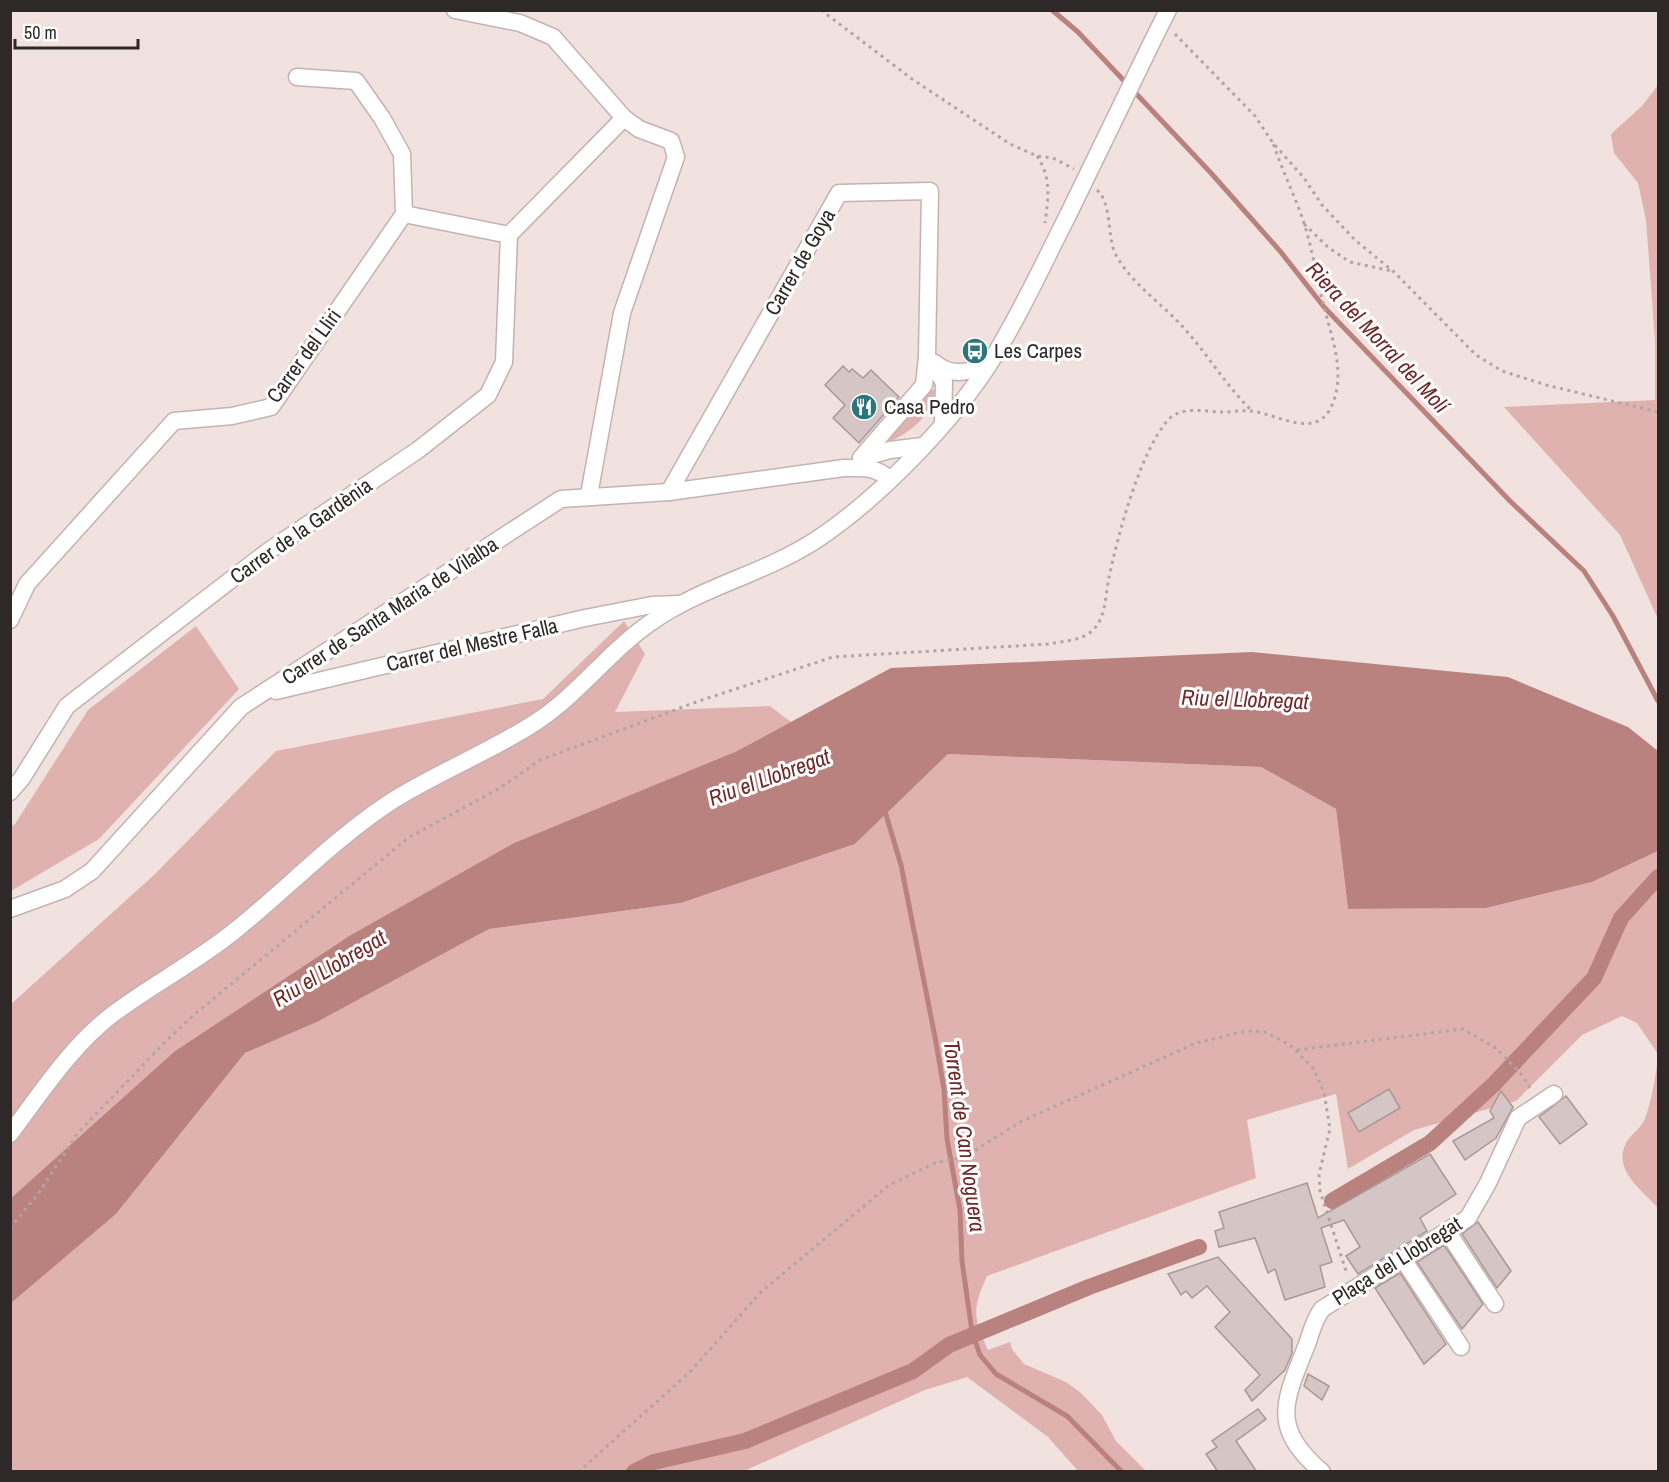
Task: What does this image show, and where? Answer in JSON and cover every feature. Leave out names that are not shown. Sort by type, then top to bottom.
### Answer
[{"type":"street","points":[[455,10],[520,23],[553,37],[624,118],[639,129],[671,141],[676,157],[622,313],[589,495]]},
{"type":"street","points":[[10,1134],[71,1055],[112,1015],[229,936],[336,843],[388,804],[505,740],[556,708],[625,642],[651,622],[682,603],[784,558],[816,540],[889,479],[943,423],[988,366],[1009,333],[1166,16]]},
{"type":"street","points":[[297,77],[356,81],[382,118],[402,154],[404,214],[509,235],[624,118]]},
{"type":"street","name":"Carrer de Goya","points":[[669,492],[839,193],[930,191],[927,357],[924,385],[861,458]]},
{"type":"street","name":"Carrer del Lliri","points":[[10,620],[27,584],[174,421],[232,416],[271,407],[404,214]]},
{"type":"street","name":"Carrer de la Gardènia","points":[[10,792],[22,778],[68,706],[267,552],[418,450],[488,395],[504,362],[509,235]]},
{"type":"street","points":[[927,357],[945,372],[958,374],[988,366]]},
{"type":"street","points":[[927,357],[944,382],[943,423]]},
{"type":"street","name":"Carrer de Santa Maria de Vilalba","points":[[844,468],[861,458],[890,450],[922,446]]},
{"type":"street","name":"Carrer de Santa Maria de Vilalba","points":[[10,909],[65,889],[92,871],[241,707],[561,499],[589,495],[669,492],[844,468],[870,467],[879,470],[889,479]]},
{"type":"street","name":"Carrer del Mestre Falla","points":[[263,694],[585,618],[652,605],[682,603]]},
{"type":"street","name":"Plaça del Llobregat","points":[[1322,1472],[1299,1452],[1286,1421],[1288,1392],[1307,1346],[1310,1326],[1322,1309],[1468,1218],[1488,1183],[1518,1118],[1554,1094]]},
{"type":"street","points":[[1446,1231],[1495,1304]]},
{"type":"street","points":[[1403,1259],[1461,1347]]},
{"type":"path","points":[[821,10],[912,79],[1010,144],[1037,156],[1053,158],[1075,170]]},
{"type":"path","points":[[1166,16],[1208,70],[1255,116],[1273,143],[1305,178],[1322,205],[1355,240],[1394,272],[1476,355],[1502,371],[1546,385],[1659,412]]},
{"type":"path","points":[[10,1228],[39,1194],[77,1134],[166,1041],[408,838],[500,788],[540,760],[699,701],[833,657],[1048,644],[1079,638],[1098,625],[1109,574],[1140,470],[1149,450],[1169,419],[1181,412],[1193,410],[1252,411],[1288,422],[1310,424],[1321,420],[1332,406],[1336,390],[1338,358],[1304,224],[1273,143]]},
{"type":"path","points":[[1037,156],[1046,170],[1049,182],[1043,232]]},
{"type":"path","points":[[1092,186],[1101,194],[1115,253],[1126,271],[1182,326],[1252,411]]},
{"type":"path","points":[[1304,224],[1329,248],[1350,262],[1365,268],[1394,272]]},
{"type":"path","points":[[1296,1050],[1463,1029],[1497,1049],[1522,1075]]},
{"type":"path","points":[[578,1472],[690,1372],[760,1293],[889,1185],[935,1163],[966,1156],[1022,1121],[1196,1043],[1256,1031],[1273,1036],[1296,1050],[1313,1068],[1326,1101],[1330,1129],[1319,1174],[1320,1191],[1353,1290]]},
{"type":"shaded area","points":[[1658,85],[1658,619],[1620,535],[1504,407],[1655,400],[1655,341],[1646,220],[1638,183],[1614,153],[1611,134],[1642,106]]},
{"type":"shaded area","points":[[936,389],[929,408],[919,422],[887,443],[925,393]]},
{"type":"shaded area","points":[[624,621],[645,654],[615,712],[770,706],[791,722],[737,751],[515,843],[349,936],[175,1051],[11,1198],[10,1005],[154,875],[276,751],[543,699]]},
{"type":"shaded area","points":[[196,626],[239,689],[99,839],[11,891],[11,826],[15,824],[88,710]]},
{"type":"shaded area","points":[[948,754],[1261,767],[1336,809],[1348,909],[1486,908],[1592,882],[1658,851],[1658,1054],[1637,1023],[1622,1016],[1582,1035],[1516,1101],[1414,1130],[1348,1169],[1336,1094],[1247,1120],[1256,1178],[987,1276],[976,1313],[979,1330],[988,1350],[1010,1342],[1012,1349],[1024,1364],[1066,1382],[1081,1393],[1102,1415],[1116,1441],[1146,1471],[1078,1471],[1048,1437],[967,1377],[925,1390],[744,1471],[11,1471],[10,1303],[116,1214],[245,1053],[317,1022],[489,929],[681,903],[855,844]]},
{"type":"shaded area","points":[[1658,1058],[1658,1208],[1631,1179],[1623,1162],[1623,1153],[1626,1143],[1644,1121],[1651,1098]]},
{"type":"water","name":"Riu el Llobregat","points":[[1252,652],[1508,677],[1628,727],[1658,751],[1658,851],[1592,882],[1486,908],[1348,909],[1336,809],[1261,767],[948,754],[855,844],[681,903],[489,929],[317,1022],[245,1053],[116,1214],[11,1303],[11,1198],[175,1051],[349,936],[514,843],[737,751],[891,668]]},
{"type":"building","points":[[843,366],[849,372],[852,369],[863,378],[871,370],[899,397],[859,443],[833,418],[845,405],[825,385]]},
{"type":"building","points":[[1389,1089],[1400,1108],[1359,1132],[1348,1113]]},
{"type":"building","points":[[1501,1091],[1513,1107],[1496,1138],[1465,1160],[1453,1141],[1494,1118],[1490,1111]]},
{"type":"building","points":[[1566,1096],[1587,1124],[1560,1144],[1539,1117]]},
{"type":"building","points":[[1430,1154],[1456,1194],[1420,1218],[1427,1231],[1358,1274],[1346,1256],[1360,1247],[1344,1220],[1321,1228],[1332,1262],[1320,1266],[1325,1287],[1285,1300],[1275,1269],[1268,1273],[1255,1238],[1219,1247],[1215,1231],[1224,1228],[1219,1212],[1307,1183],[1318,1218]]},
{"type":"building","points":[[1478,1222],[1511,1271],[1497,1288],[1462,1234]]},
{"type":"building","points":[[1444,1245],[1483,1304],[1462,1329],[1417,1262]]},
{"type":"building","points":[[1218,1257],[1292,1339],[1292,1353],[1285,1370],[1252,1401],[1245,1390],[1260,1375],[1215,1327],[1230,1312],[1207,1286],[1192,1298],[1186,1291],[1181,1295],[1168,1274]]},
{"type":"building","points":[[1400,1273],[1446,1344],[1424,1364],[1375,1288]]},
{"type":"building","points":[[1308,1374],[1329,1386],[1322,1400],[1304,1386]]},
{"type":"building","points":[[1258,1409],[1266,1419],[1236,1441],[1257,1472],[1218,1472],[1206,1454],[1217,1447],[1212,1441]]},
{"type":"waterway","name":"Riera del Morral del Molí","points":[[1052,10],[1078,32],[1211,173],[1280,251],[1324,307],[1510,501],[1584,571],[1613,616],[1658,701]]},
{"type":"waterway","name":"Torrent de Can Noguera","points":[[884,808],[901,865],[935,1037],[944,1089],[947,1139],[960,1210],[962,1261],[972,1332],[980,1355],[996,1374],[1067,1416],[1122,1472]]},
{"type":"waterway","points":[[1332,1201],[1430,1143],[1493,1085],[1594,978],[1621,918],[1658,877]]},
{"type":"waterway","points":[[634,1472],[654,1462],[745,1441],[913,1371],[949,1345],[1089,1287],[1199,1247]]},
{"type":"place","name":"Les Carpes","points":[[975,351]]},
{"type":"place","name":"Casa Pedro","points":[[864,407]]}]
